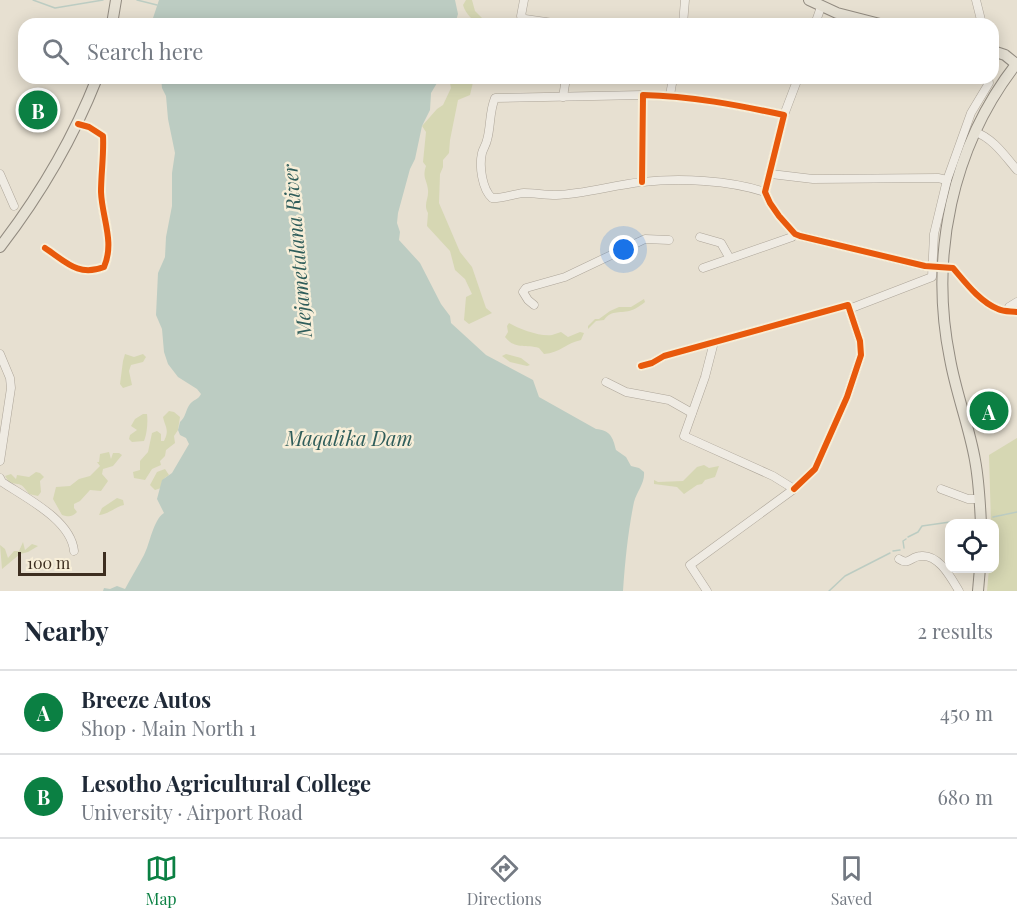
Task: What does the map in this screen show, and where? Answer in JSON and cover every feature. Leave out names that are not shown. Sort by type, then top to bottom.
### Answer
[{"type":"main road","points":[[112,18],[116,0]]},
{"type":"main road","points":[[809,0],[821,7],[857,18]]},
{"type":"main road","points":[[981,519],[975,460],[950,359],[937,267],[951,201],[975,132],[1002,83],[1016,63],[999,53]]},
{"type":"main road","points":[[0,248],[37,196],[78,124],[95,84]]},
{"type":"main road","points":[[978,591],[980,573]]},
{"type":"street","points":[[524,0],[521,16],[524,18]]},
{"type":"street","points":[[684,18],[685,0]]},
{"type":"street","points":[[976,0],[980,18]]},
{"type":"street","points":[[817,18],[821,7]]},
{"type":"street","points":[[563,96],[565,84]]},
{"type":"street","points":[[670,95],[672,84]]},
{"type":"street","points":[[796,84],[784,115],[765,192],[778,216],[795,234],[925,266],[953,268],[977,295],[1000,310],[1017,312]]},
{"type":"street","points":[[849,309],[932,278],[937,267],[934,234],[946,180],[972,113],[988,84]]},
{"type":"street","points":[[642,182],[643,94]]},
{"type":"street","points":[[765,192],[744,185],[676,181],[642,182],[556,195],[523,193],[498,198],[489,195],[482,173],[481,155],[487,141],[495,98],[670,95],[722,102],[784,115]]},
{"type":"street","points":[[45,248],[77,269],[87,272],[104,267],[109,256],[108,230],[101,191],[103,136],[89,127],[78,124]]},
{"type":"street","points":[[975,132],[993,143],[1017,170]]},
{"type":"street","points":[[0,174],[14,206]]},
{"type":"street","points":[[771,174],[813,179],[938,178],[946,180]]},
{"type":"street","points":[[703,268],[729,257],[784,240],[795,234]]},
{"type":"street","points":[[700,237],[721,243],[729,257]]},
{"type":"street","points":[[534,305],[523,291],[526,288],[565,277],[645,240],[669,240]]},
{"type":"street","points":[[1008,310],[1017,302]]},
{"type":"street","points":[[641,366],[664,356],[848,305],[860,341],[861,355],[847,398],[815,469],[794,489],[690,566],[707,591]]},
{"type":"street","points":[[714,342],[705,377],[684,436],[773,476],[794,489]]},
{"type":"street","points":[[0,354],[10,378],[11,388],[0,460]]},
{"type":"street","points":[[606,382],[626,392],[669,400],[692,413]]},
{"type":"street","points":[[0,478],[2,482],[58,520],[73,540],[74,551]]},
{"type":"street","points":[[941,489],[969,499],[980,499]]},
{"type":"street","points":[[899,559],[908,562],[922,555],[930,557],[950,576],[959,591]]},
{"type":"green space","points":[[466,0],[472,0],[475,11],[482,18],[471,18],[463,5]]},
{"type":"green space","points":[[450,84],[473,84],[470,95],[458,100],[449,153],[443,160],[440,174],[439,203],[460,252],[472,267],[486,308],[492,313],[469,324],[464,320],[466,297],[472,294],[465,279],[455,270],[450,251],[427,226],[428,190],[425,176],[426,166],[423,162],[426,132],[422,126],[443,105],[451,88]]},
{"type":"green space","points":[[644,299],[645,302],[635,309],[610,314],[604,320],[596,321],[588,329],[595,319],[619,307],[631,307]]},
{"type":"green space","points":[[509,323],[542,335],[561,332],[568,337],[580,332],[584,333],[581,340],[544,354],[539,348],[516,345],[509,341],[505,337]]},
{"type":"green space","points":[[125,354],[134,357],[143,354],[146,357],[143,362],[131,365],[129,371],[132,385],[123,388],[120,384]]},
{"type":"green space","points":[[506,354],[521,358],[530,365],[510,362],[502,356]]},
{"type":"green space","points":[[169,411],[180,417],[178,430],[174,436],[175,443],[166,450],[165,456],[160,461],[161,465],[152,469],[145,480],[134,478],[133,472],[140,470],[140,461],[148,452],[152,433],[157,431],[161,434],[161,441],[164,441],[167,431],[163,417]]},
{"type":"green space","points":[[147,414],[147,431],[144,441],[132,442],[129,439],[130,435],[137,430],[131,426],[135,419]]},
{"type":"green space","points":[[1017,438],[1017,591],[987,591],[989,573],[999,573],[999,519],[991,519],[989,455]]},
{"type":"green space","points":[[109,452],[111,459],[113,453],[122,455],[113,466],[103,469],[102,474],[108,481],[101,491],[90,490],[74,504],[77,512],[75,514],[62,515],[53,499],[56,487],[70,486],[79,479],[90,476],[100,466],[97,462],[99,462],[100,454]]},
{"type":"green space","points":[[704,465],[709,468],[719,466],[715,477],[705,480],[684,494],[677,487],[654,484],[654,480],[658,482],[683,481],[697,467]]},
{"type":"green space","points":[[165,469],[169,475],[163,480],[161,488],[155,490],[150,485],[157,472]]},
{"type":"green space","points":[[36,472],[44,477],[40,481],[41,492],[38,496],[29,494],[24,487],[9,482],[5,476],[11,474],[16,479],[17,475],[29,477]]},
{"type":"green space","points":[[117,498],[123,500],[124,505],[99,515],[102,508]]},
{"type":"green space","points":[[23,542],[25,550],[32,544],[38,546],[20,554],[2,569],[0,545],[5,549],[8,558],[14,551],[19,551]]},
{"type":"water","points":[[159,0],[455,0],[458,14],[457,18],[153,18]]},
{"type":"water","name":"Maqalika Dam","points":[[162,84],[436,84],[431,93],[430,110],[422,126],[415,159],[398,213],[399,240],[420,263],[441,304],[450,316],[451,323],[486,355],[533,380],[539,397],[596,429],[608,433],[616,450],[626,457],[631,466],[644,472],[632,513],[623,591],[103,591],[104,588],[110,589],[117,586],[125,589],[144,555],[154,526],[164,513],[157,499],[162,480],[172,473],[189,444],[186,438],[180,435],[178,430],[180,422],[190,404],[201,394],[178,377],[168,364],[164,352],[162,329],[156,315],[158,273],[165,257],[172,206],[172,173],[175,153],[166,96]]},
{"type":"waterway","points":[[33,0],[55,8],[103,0]]},
{"type":"waterway","points":[[137,0],[157,5]]},
{"type":"waterway","points":[[993,517],[1017,512]]},
{"type":"waterway","points":[[908,537],[918,532],[922,526],[945,523]]},
{"type":"waterway","points":[[904,548],[903,541],[906,539]]},
{"type":"waterway","points":[[893,551],[900,550]]},
{"type":"waterway","points":[[829,591],[845,576],[890,553]]},
{"type":"cycle path","points":[[642,182],[643,95],[696,99],[784,115],[765,192],[779,216],[795,234],[925,266],[953,268],[985,302],[1000,310],[1017,312]]},
{"type":"cycle path","points":[[45,248],[79,269],[95,270],[104,267],[107,258],[108,239],[101,192],[103,136],[89,127],[78,124]]},
{"type":"cycle path","points":[[641,366],[664,356],[848,305],[860,341],[861,355],[847,397],[815,469],[794,489]]},
{"type":"place","name":"Lesotho Agricultural College","points":[[38,110]]},
{"type":"place","name":"Breeze Autos","points":[[989,411]]},
{"type":"water label","name":"Mejametalana River","points":[[296,251]]}]
